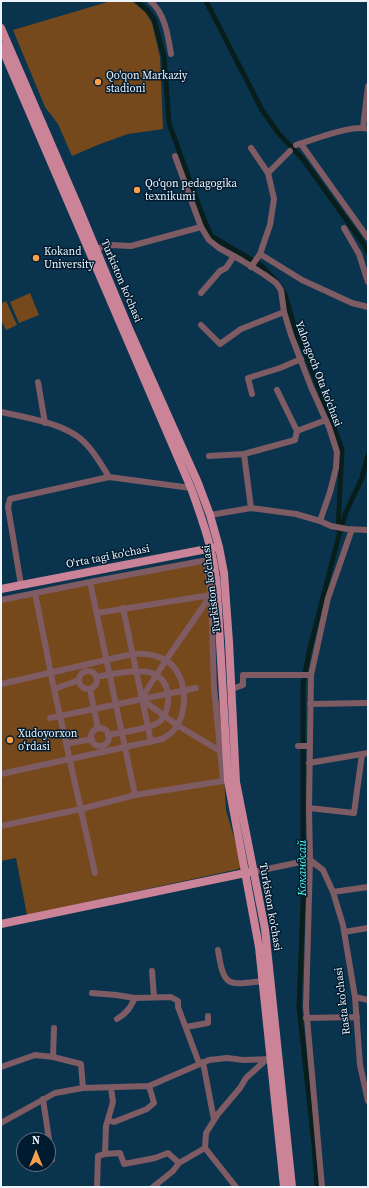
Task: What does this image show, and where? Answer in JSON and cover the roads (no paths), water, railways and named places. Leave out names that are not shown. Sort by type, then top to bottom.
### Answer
[{"type":"main road","name":"Turkiston ko'chasi","points":[[1,28],[58,158],[130,331],[198,483],[210,514],[215,547],[225,591],[232,689],[236,782],[259,947],[269,1059],[284,1187]]},
{"type":"main road","name":"Turkiston ko'chasi","points":[[1,46],[215,547],[228,781],[249,872],[265,929],[292,1187]]},
{"type":"main road","name":"O'rta tagi ko'chasi","points":[[1,590],[215,547]]},
{"type":"main road","points":[[1,924],[249,872]]},
{"type":"street","points":[[150,1],[156,5],[163,18],[171,54]]},
{"type":"street","points":[[368,86],[366,128],[337,132],[299,144],[368,238]]},
{"type":"street","points":[[250,148],[268,173],[274,199],[270,225],[259,256],[252,266]]},
{"type":"street","points":[[268,173],[290,151]]},
{"type":"street","name":"Yalongoch Ota ko'chasi","points":[[175,156],[201,227],[209,240],[219,248],[265,275],[281,290],[284,312],[291,335],[311,387],[326,420],[336,452],[336,468],[320,521]]},
{"type":"street","points":[[95,249],[111,245],[131,246],[201,227]]},
{"type":"street","points":[[344,228],[359,254],[368,282]]},
{"type":"street","points":[[201,293],[220,271],[226,268],[234,256]]},
{"type":"street","points":[[259,256],[302,280],[352,303],[368,307]]},
{"type":"street","points":[[201,325],[220,344],[241,329],[284,312]]},
{"type":"street","points":[[252,394],[248,378],[280,368],[301,359]]},
{"type":"street","points":[[38,382],[45,423]]},
{"type":"street","points":[[209,456],[244,454],[295,440],[297,431],[277,390]]},
{"type":"street","points":[[1,412],[70,431],[85,442],[109,477]]},
{"type":"street","points":[[297,431],[326,420]]},
{"type":"street","points":[[244,454],[251,508]]},
{"type":"street","points":[[21,585],[8,507],[8,502],[10,499],[109,477],[191,488]]},
{"type":"street","points":[[210,514],[251,508],[296,514],[331,526],[368,530]]},
{"type":"street","points":[[322,1187],[306,1018],[310,860],[309,763],[311,675],[328,598],[349,529]]},
{"type":"street","points":[[1,600],[202,561],[205,562],[211,595],[212,655],[223,781],[135,795],[81,809],[1,826]]},
{"type":"street","points":[[90,582],[135,795]]},
{"type":"street","points":[[35,593],[50,673],[95,873]]},
{"type":"street","points":[[97,613],[211,595]]},
{"type":"street","points":[[141,698],[211,595]]},
{"type":"street","points":[[123,608],[151,742]]},
{"type":"street","points":[[1,684],[132,654],[143,653],[166,660],[175,668],[182,679],[184,709],[173,732],[162,739],[1,774]]},
{"type":"street","points":[[96,677],[135,670],[148,671],[156,675],[163,682],[168,694],[169,701],[167,710],[159,721],[147,727],[108,735]]},
{"type":"street","points":[[54,688],[79,680],[81,675],[86,672],[91,672],[96,677],[96,683],[90,689]]},
{"type":"street","points":[[232,689],[243,685],[243,675],[311,675]]},
{"type":"street","points":[[79,680],[84,688],[90,689]]},
{"type":"street","points":[[50,718],[94,710],[116,703],[196,688]]},
{"type":"street","points":[[90,689],[98,729]]},
{"type":"street","points":[[141,698],[177,725],[220,751]]},
{"type":"street","points":[[310,704],[368,703]]},
{"type":"street","points":[[98,729],[103,729],[108,735],[108,741],[102,746],[96,745],[92,739],[93,732],[98,729]]},
{"type":"street","points":[[66,744],[92,739]]},
{"type":"street","points":[[298,746],[310,746]]},
{"type":"street","points":[[309,763],[365,754],[354,813],[309,808]]},
{"type":"street","points":[[249,872],[310,860]]},
{"type":"street","name":"Rasta ko'chasi","points":[[310,860],[323,870],[333,892],[344,932],[355,997],[360,1065],[368,1101]]},
{"type":"street","points":[[333,892],[368,887]]},
{"type":"street","points":[[344,932],[368,928]]},
{"type":"street","points":[[218,950],[221,968],[225,978],[230,982],[238,984],[263,981]]},
{"type":"street","points":[[152,971],[154,997]]},
{"type":"street","points":[[92,993],[135,998],[171,996],[178,1001],[186,1027],[201,1063],[214,1120]]},
{"type":"street","points":[[355,997],[368,1000]]},
{"type":"street","points":[[117,1019],[130,1010],[135,998]]},
{"type":"street","points":[[186,1027],[208,1023],[208,1016]]},
{"type":"street","points":[[306,1018],[356,1017]]},
{"type":"street","points":[[54,1028],[54,1057]]},
{"type":"street","points":[[1,1067],[35,1055],[54,1057],[81,1064],[83,1088]]},
{"type":"street","points":[[1,1122],[55,1093],[83,1088],[149,1086],[209,1060],[227,1058],[243,1060],[269,1059]]},
{"type":"street","points":[[236,1187],[205,1148],[206,1133],[246,1078],[269,1059]]},
{"type":"street","points":[[108,1120],[114,1122],[147,1109],[154,1103],[149,1086]]},
{"type":"street","points":[[105,1154],[106,1126],[113,1102],[111,1088]]},
{"type":"street","points":[[43,1099],[48,1132]]},
{"type":"street","points":[[153,1187],[173,1171],[179,1163],[205,1148]]},
{"type":"street","points":[[97,1187],[98,1156],[120,1153],[124,1164],[155,1158],[168,1153],[179,1163]]},
{"type":"waterway","points":[[137,1],[154,19],[164,57],[169,123],[211,236],[262,266],[276,281]]},
{"type":"waterway","points":[[206,1],[262,110],[279,134],[302,158],[363,243],[368,253]]},
{"type":"waterway","points":[[282,289],[297,335],[342,449],[338,530]]},
{"type":"waterway","name":"Кокандсай","points":[[317,1187],[314,1144],[299,1007],[303,904],[303,683],[310,648],[338,539],[346,512],[362,478],[368,455]]},
{"type":"place","name":"Qo'qon Markaziy stadioni","points":[[98,82]]},
{"type":"place","name":"Qo‘qon pedagogika texnikumi","points":[[137,190]]},
{"type":"place","name":"Kokand University","points":[[36,258]]},
{"type":"place","name":"Xudoyorxon oʻrdasi","points":[[10,740]]}]
